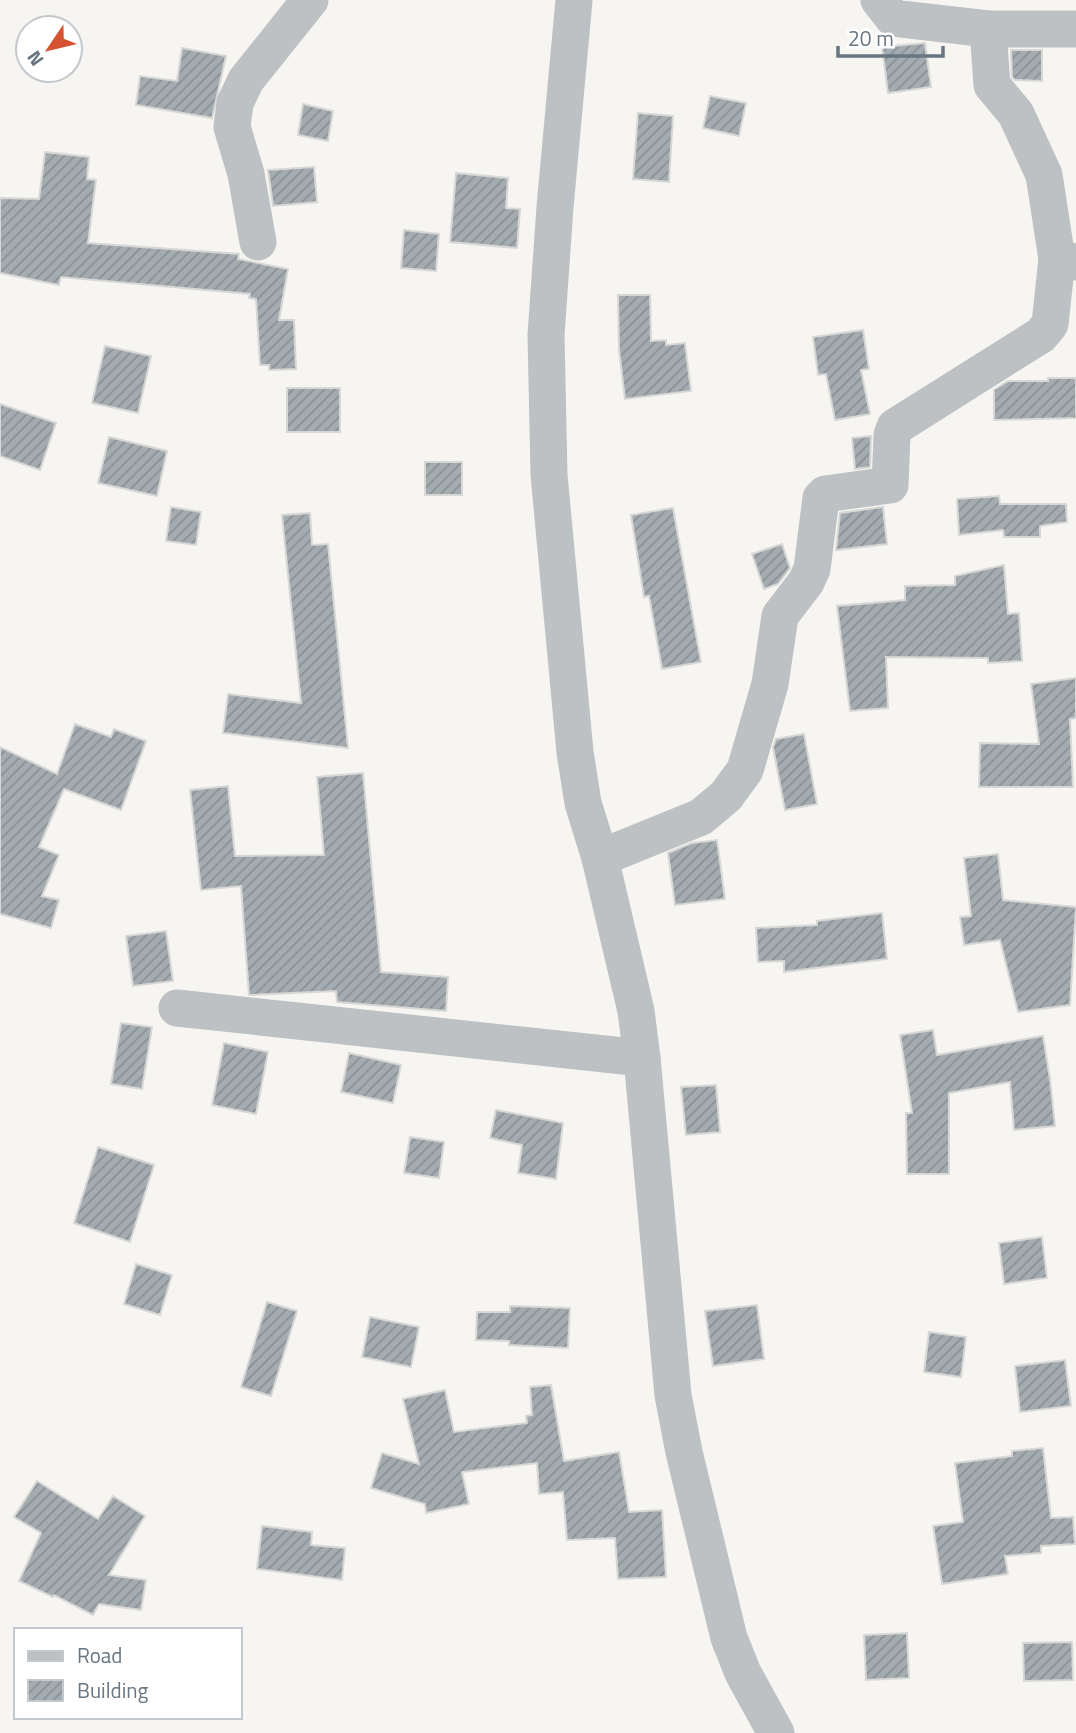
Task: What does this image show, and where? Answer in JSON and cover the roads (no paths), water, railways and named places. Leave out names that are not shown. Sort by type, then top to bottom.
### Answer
[{"type":"street","points":[[258,242],[246,174],[232,127],[235,103],[246,80],[310,0]]},
{"type":"street","points":[[575,0],[555,206],[546,335],[549,475],[575,752],[583,803],[600,858],[636,1010],[673,1395],[681,1440],[729,1638],[753,1695],[776,1733]]},
{"type":"street","points":[[878,0],[893,18],[988,29],[1076,29]]},
{"type":"street","points":[[600,858],[701,817],[726,796],[745,770],[770,684],[780,617],[806,582],[812,569],[821,498],[825,494],[890,485],[892,435],[895,427],[1046,330],[1050,324],[1066,261],[1044,175],[1016,114],[992,85],[988,29]]},
{"type":"street","points":[[177,1008],[642,1058]]}]
